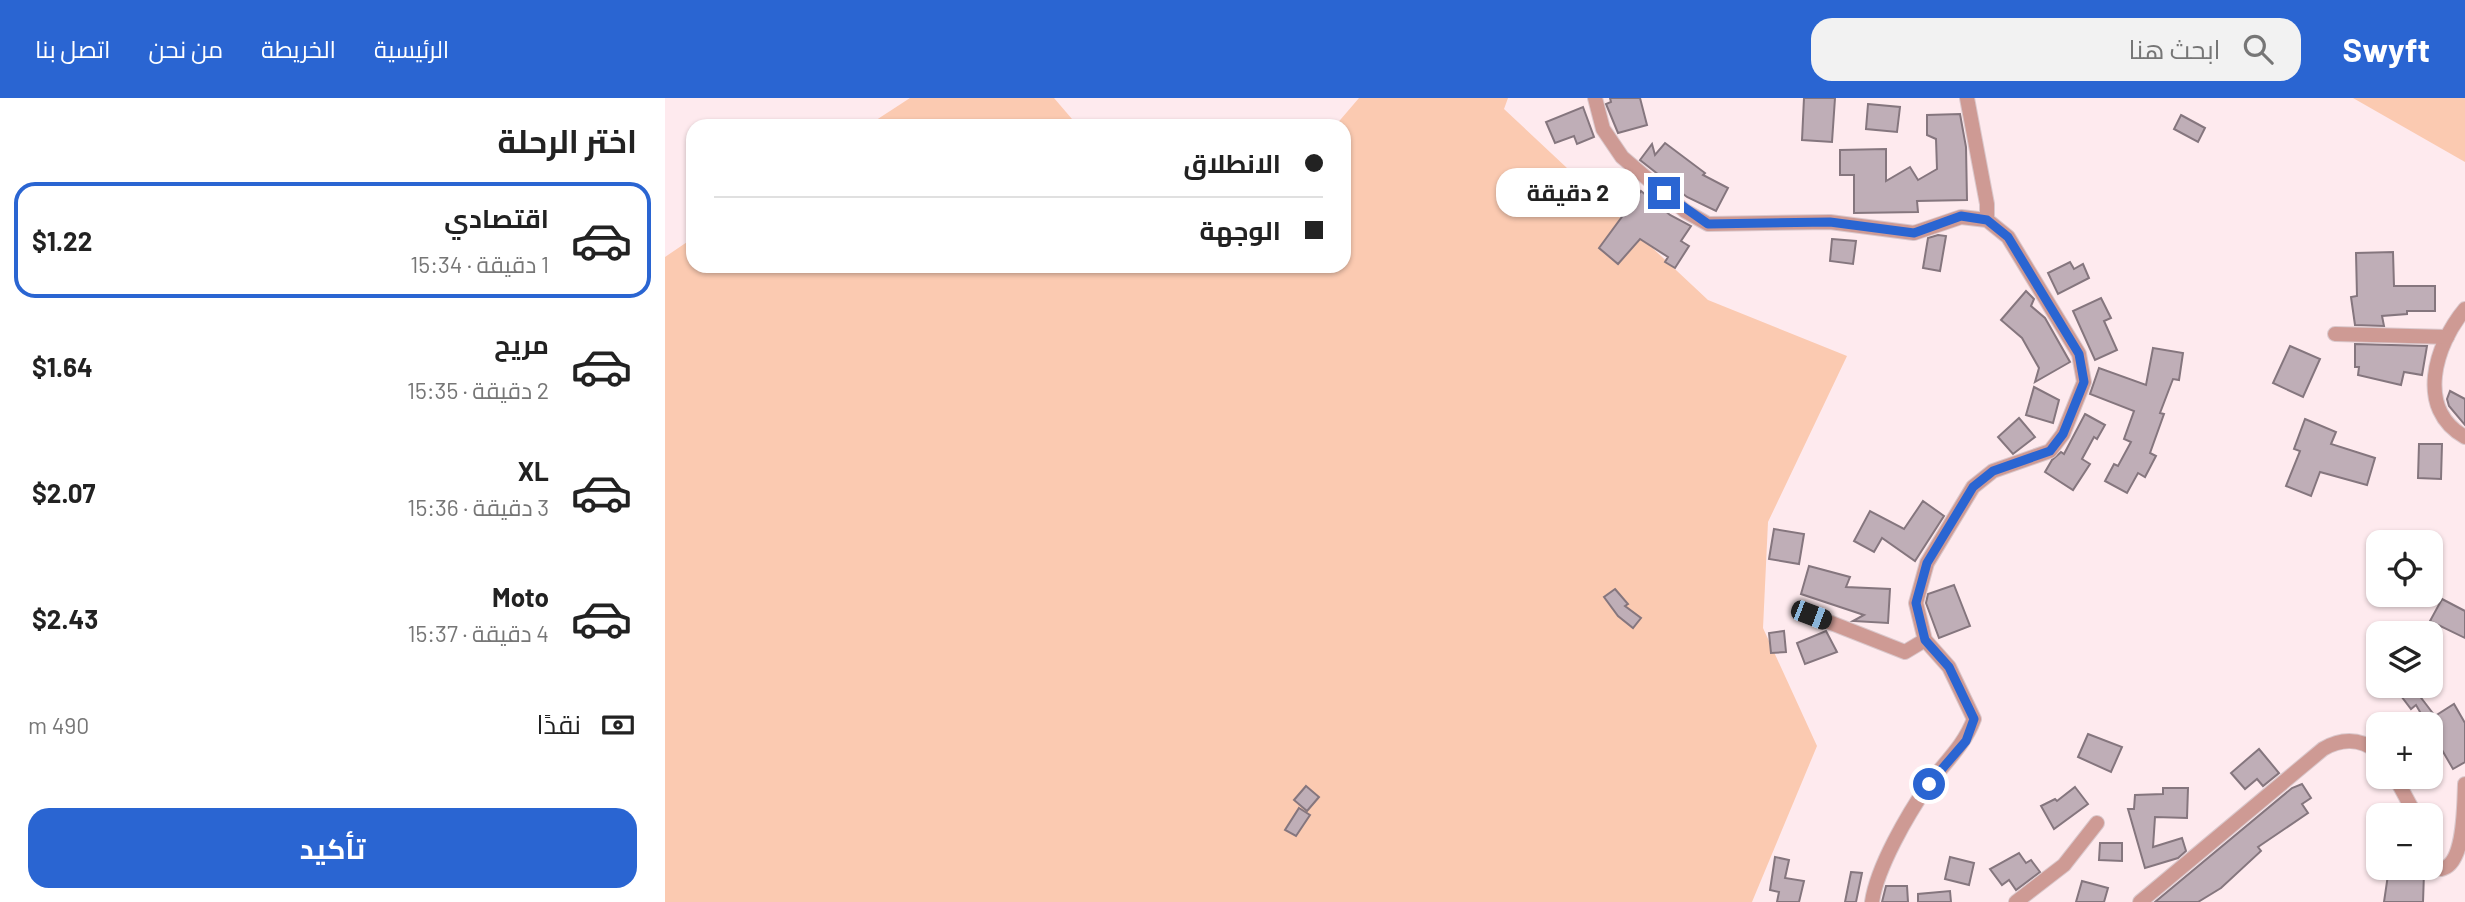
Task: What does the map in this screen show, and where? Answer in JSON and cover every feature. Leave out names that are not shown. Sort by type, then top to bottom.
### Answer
[{"type":"street","points":[[1595,98],[1603,129],[1622,157],[1685,211],[1708,224],[1830,222],[1914,233],[1961,216],[1987,220],[2008,237],[2079,354],[2084,382],[2063,434],[2050,451],[1993,471],[1973,487],[1927,563],[1916,603],[1925,640],[1949,667],[1974,719],[1966,741],[1929,784],[1911,812],[1885,864],[1872,902]]},
{"type":"street","points":[[1967,98],[1987,204],[1987,220]]},
{"type":"street","points":[[2465,309],[2447,337],[2434,374],[2433,394],[2445,421],[2465,437]]},
{"type":"street","points":[[2335,334],[2447,337]]},
{"type":"street","points":[[1811,615],[1905,652],[1925,640]]},
{"type":"street","points":[[2140,902],[2323,749],[2347,740],[2366,744]]},
{"type":"street","points":[[2443,868],[2451,865],[2461,853],[2465,783]]},
{"type":"street","points":[[2016,902],[2064,865],[2097,823]]},
{"type":"shaded area","points":[[910,98],[1054,98],[1072,119],[878,119]]},
{"type":"shaded area","points":[[1359,98],[1508,98],[1504,109],[1708,300],[1847,356],[1768,522],[1763,628],[1817,746],[1752,902],[665,902],[665,257],[686,243],[686,273],[1351,273],[1351,119],[1341,119]]},
{"type":"shaded area","points":[[2353,98],[2465,98],[2465,162]]},
{"type":"building","points":[[1610,98],[1640,98],[1647,125],[1618,133],[1606,104],[1611,102]]},
{"type":"building","points":[[1804,98],[1835,98],[1832,142],[1802,140]]},
{"type":"building","points":[[1868,104],[1900,107],[1897,132],[1866,129]]},
{"type":"building","points":[[1583,107],[1594,137],[1577,144],[1574,136],[1555,143],[1546,122]]},
{"type":"building","points":[[1960,114],[1966,147],[1967,200],[1917,201],[1918,212],[1854,213],[1854,175],[1840,175],[1840,150],[1886,149],[1886,181],[1910,167],[1918,180],[1937,169],[1936,139],[1927,135],[1927,115]]},
{"type":"building","points":[[2181,115],[2205,128],[2198,142],[2174,129]]},
{"type":"building","points":[[1665,143],[1705,173],[1703,175],[1728,188],[1716,211],[1687,197],[1640,160],[1652,144],[1655,155]]},
{"type":"building","points":[[1641,191],[1670,215],[1691,226],[1681,241],[1689,246],[1675,268],[1665,262],[1668,257],[1640,239],[1618,264],[1599,248]]},
{"type":"building","points":[[1946,236],[1940,271],[1923,268],[1928,238]]},
{"type":"building","points":[[1832,239],[1856,241],[1853,264],[1830,261]]},
{"type":"building","points":[[2393,252],[2394,286],[2435,286],[2435,311],[2407,311],[2407,314],[2382,316],[2384,326],[2355,325],[2351,297],[2357,296],[2356,253]]},
{"type":"building","points":[[2070,262],[2074,269],[2083,264],[2089,278],[2058,294],[2048,273]]},
{"type":"building","points":[[2026,291],[2034,299],[2031,306],[2045,318],[2070,362],[2035,382],[2039,368],[2022,338],[2001,320]]},
{"type":"building","points":[[2101,298],[2111,318],[2104,321],[2117,350],[2095,360],[2073,311]]},
{"type":"building","points":[[2355,344],[2427,346],[2422,375],[2404,372],[2401,385],[2358,375],[2359,367],[2355,367]]},
{"type":"building","points":[[2290,346],[2320,359],[2303,397],[2273,383]]},
{"type":"building","points":[[2153,348],[2183,353],[2179,380],[2173,379],[2160,413],[2164,414],[2150,453],[2156,456],[2145,477],[2138,473],[2127,493],[2105,481],[2114,464],[2118,466],[2131,442],[2124,439],[2134,411],[2090,394],[2099,368],[2146,385]]},
{"type":"building","points":[[2034,387],[2059,400],[2053,423],[2026,415]]},
{"type":"building","points":[[2450,391],[2465,399],[2465,425],[2449,406],[2447,399]]},
{"type":"building","points":[[2085,414],[2105,425],[2097,439],[2094,437],[2082,459],[2090,464],[2073,490],[2045,472],[2052,460],[2061,452],[2064,454]]},
{"type":"building","points":[[2019,418],[2035,437],[2013,454],[1998,437]]},
{"type":"building","points":[[2305,419],[2336,432],[2331,444],[2375,458],[2367,485],[2320,472],[2311,496],[2286,486],[2300,451],[2294,449]]},
{"type":"building","points":[[2419,444],[2442,444],[2441,479],[2418,478]]},
{"type":"building","points":[[1923,501],[1944,516],[1915,561],[1882,538],[1874,552],[1854,541],[1870,511],[1904,529]]},
{"type":"building","points":[[1774,529],[1804,534],[1799,564],[1769,559]]},
{"type":"building","points":[[1809,566],[1850,577],[1846,587],[1890,589],[1888,623],[1853,621],[1864,615],[1801,594]]},
{"type":"building","points":[[1954,585],[1970,626],[1939,638],[1926,603],[1928,594]]},
{"type":"building","points":[[1615,589],[1628,604],[1625,606],[1641,618],[1633,628],[1618,616],[1604,597]]},
{"type":"building","points":[[2443,600],[2465,611],[2465,638],[2443,627],[2443,621],[2430,621],[2438,607],[2443,607]]},
{"type":"building","points":[[1784,631],[1786,652],[1771,653],[1769,633]]},
{"type":"building","points":[[1826,631],[1837,652],[1805,664],[1797,643]]},
{"type":"building","points":[[2403,698],[2421,698],[2432,712],[2420,712],[2416,705],[2411,709]]},
{"type":"building","points":[[2454,704],[2465,723],[2465,762],[2453,769],[2443,752],[2441,712]]},
{"type":"building","points":[[2088,734],[2122,747],[2111,772],[2078,757]]},
{"type":"building","points":[[2259,749],[2279,773],[2263,786],[2257,779],[2245,789],[2231,773]]},
{"type":"building","points":[[2302,784],[2311,798],[2302,804],[2308,813],[2258,847],[2261,851],[2221,888],[2198,902],[2155,902],[2292,788]]},
{"type":"building","points":[[1306,786],[1319,797],[1307,811],[1294,800]]},
{"type":"building","points":[[2075,787],[2088,804],[2054,829],[2041,806],[2055,799],[2057,801]]},
{"type":"building","points":[[2163,788],[2188,788],[2187,818],[2155,817],[2153,847],[2182,838],[2186,851],[2178,858],[2145,868],[2128,809],[2134,809],[2135,795],[2163,794]]},
{"type":"building","points":[[1299,808],[1310,815],[1296,836],[1285,830]]},
{"type":"building","points":[[2100,843],[2122,843],[2122,861],[2099,860]]},
{"type":"building","points":[[2019,853],[2026,863],[2031,860],[2040,872],[2016,890],[2009,880],[2002,885],[1990,869]]},
{"type":"building","points":[[1775,857],[1789,860],[1785,878],[1804,881],[1799,902],[1777,902],[1779,892],[1770,890]]},
{"type":"building","points":[[1950,857],[1974,863],[1969,885],[1945,879]]},
{"type":"building","points":[[1851,872],[1862,873],[1856,902],[1845,902]]},
{"type":"building","points":[[2387,880],[2424,880],[2423,902],[2384,902]]},
{"type":"building","points":[[2082,881],[2108,888],[2104,902],[2076,902]]},
{"type":"building","points":[[1886,886],[1907,886],[1908,902],[1882,902]]},
{"type":"building","points":[[1950,891],[1951,902],[1918,902],[1918,894]]},
{"type":"route","points":[[1664,193],[1685,211],[1708,224],[1830,222],[1914,233],[1961,216],[1987,220],[2008,237],[2079,354],[2084,382],[2063,434],[2050,451],[1993,471],[1973,487],[1927,563],[1916,603],[1925,640],[1949,667],[1974,719],[1966,741],[1929,784]]}]
